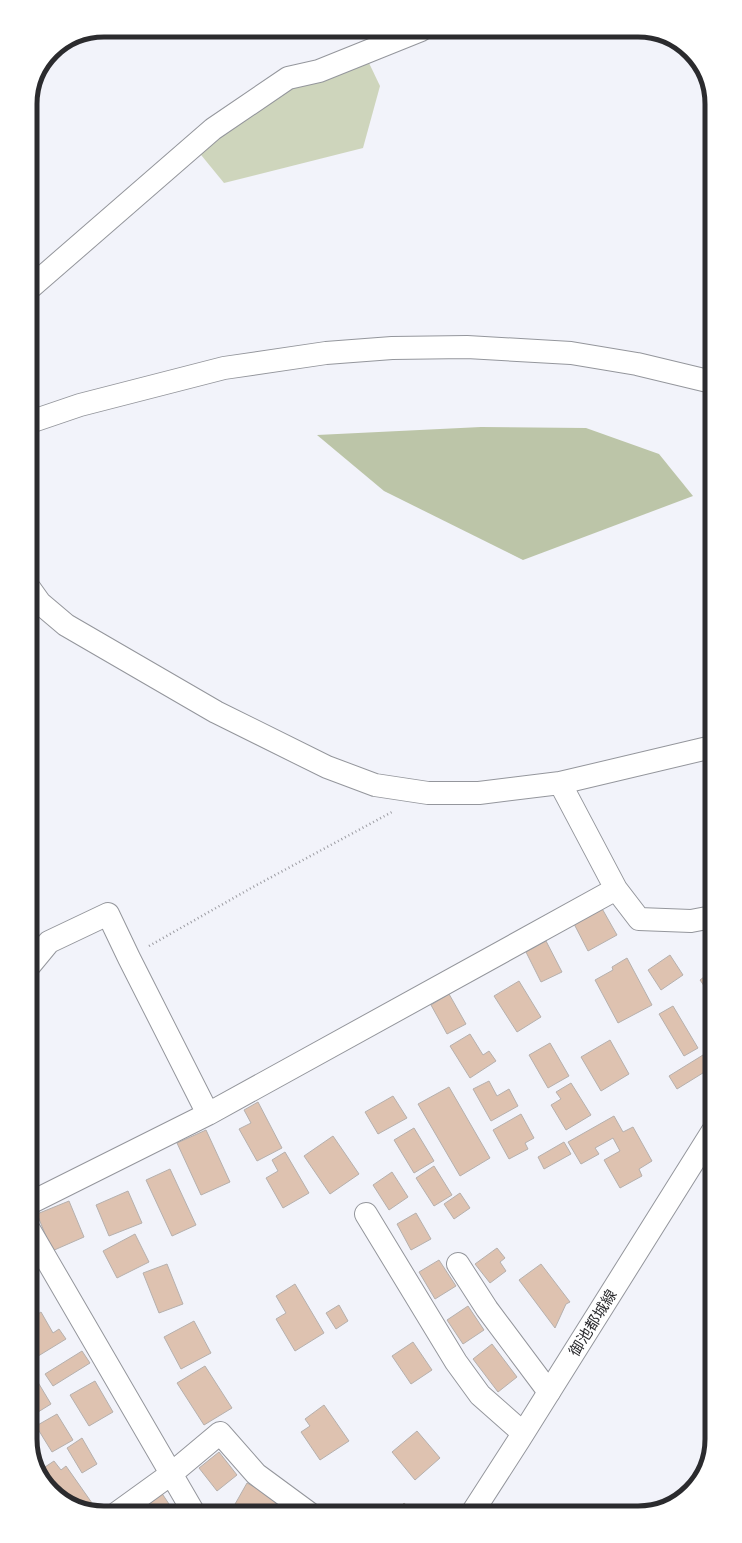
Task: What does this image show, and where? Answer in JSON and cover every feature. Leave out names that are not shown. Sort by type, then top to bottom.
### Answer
[{"type":"street","points":[[37,282],[213,129],[288,78],[319,71],[404,37]]},
{"type":"street","points":[[37,420],[80,405],[224,368],[326,354],[392,348],[467,347],[571,353],[637,364],[705,380]]},
{"type":"street","points":[[37,604],[66,625],[216,712],[328,766],[374,785],[428,793],[479,793],[560,784],[705,749]]},
{"type":"street","points":[[560,784],[616,889],[639,919],[691,921],[705,918]]},
{"type":"street","points":[[37,1200],[208,1114],[616,889]]},
{"type":"street","points":[[37,957],[49,942],[108,914],[208,1114]]},
{"type":"street","name":"御池都城線","points":[[476,1506],[705,1143]]},
{"type":"street","points":[[366,1214],[456,1362],[480,1395],[523,1433]]},
{"type":"street","points":[[37,1243],[190,1506]]},
{"type":"street","points":[[458,1264],[487,1310],[549,1392]]},
{"type":"street","points":[[127,1506],[171,1474],[220,1433],[256,1474],[299,1506]]},
{"type":"path","points":[[129,958],[253,887],[393,812]]},
{"type":"green space","points":[[369,63],[380,86],[363,148],[224,183],[197,150],[282,91]]},
{"type":"green space","points":[[481,427],[586,428],[659,454],[693,496],[523,560],[384,491],[317,435]]},
{"type":"building","points":[[600,905],[617,935],[588,951],[572,920]]},
{"type":"building","points":[[546,941],[562,972],[541,982],[526,952]]},
{"type":"building","points":[[670,955],[683,975],[661,990],[648,970]]},
{"type":"building","points":[[627,958],[652,1005],[618,1023],[595,980],[613,970],[612,967]]},
{"type":"building","points":[[705,976],[705,987],[700,980]]},
{"type":"building","points":[[519,981],[541,1017],[517,1032],[494,996]]},
{"type":"building","points":[[449,994],[466,1024],[447,1034],[431,1005]]},
{"type":"building","points":[[673,1006],[698,1048],[684,1056],[659,1014]]},
{"type":"building","points":[[470,1034],[483,1055],[489,1051],[496,1061],[470,1078],[450,1046]]},
{"type":"building","points":[[610,1040],[629,1074],[601,1091],[581,1057]]},
{"type":"building","points":[[550,1043],[569,1076],[548,1088],[529,1055]]},
{"type":"building","points":[[703,1055],[705,1058],[705,1072],[677,1089],[669,1076]]},
{"type":"building","points":[[489,1081],[497,1096],[509,1089],[518,1106],[491,1121],[473,1089]]},
{"type":"building","points":[[571,1083],[591,1115],[566,1130],[551,1105],[561,1099],[556,1092]]},
{"type":"building","points":[[449,1087],[490,1158],[460,1176],[418,1104]]},
{"type":"building","points":[[393,1096],[407,1118],[378,1134],[365,1112]]},
{"type":"building","points":[[258,1102],[282,1148],[257,1161],[239,1129],[251,1123],[244,1110]]},
{"type":"building","points":[[521,1114],[534,1138],[525,1143],[528,1149],[509,1159],[493,1130]]},
{"type":"building","points":[[614,1116],[623,1132],[633,1127],[652,1161],[639,1169],[642,1176],[620,1188],[604,1160],[620,1151],[613,1138],[595,1148],[599,1154],[581,1164],[568,1142]]},
{"type":"building","points":[[414,1128],[434,1161],[414,1173],[394,1140]]},
{"type":"building","points":[[206,1130],[230,1182],[201,1195],[177,1143]]},
{"type":"building","points":[[333,1136],[359,1174],[330,1194],[304,1156]]},
{"type":"building","points":[[564,1142],[571,1154],[544,1169],[538,1157]]},
{"type":"building","points":[[285,1152],[309,1193],[283,1208],[266,1178],[278,1171],[272,1160]]},
{"type":"building","points":[[434,1166],[452,1195],[434,1206],[416,1178]]},
{"type":"building","points":[[170,1169],[196,1225],[172,1236],[146,1180]]},
{"type":"building","points":[[392,1172],[408,1197],[389,1210],[373,1185]]},
{"type":"building","points":[[128,1191],[142,1223],[109,1236],[96,1205]]},
{"type":"building","points":[[460,1193],[470,1208],[454,1219],[444,1204]]},
{"type":"building","points":[[69,1201],[84,1237],[52,1251],[37,1214]]},
{"type":"building","points":[[416,1213],[431,1239],[411,1250],[397,1224]]},
{"type":"building","points":[[135,1234],[149,1262],[117,1278],[103,1251]]},
{"type":"building","points":[[497,1248],[505,1258],[500,1262],[506,1271],[490,1283],[475,1264]]},
{"type":"building","points":[[439,1260],[456,1286],[435,1299],[419,1272]]},
{"type":"building","points":[[167,1264],[183,1304],[159,1313],[143,1273]]},
{"type":"building","points":[[541,1264],[570,1302],[566,1304],[555,1328],[519,1280]]},
{"type":"building","points":[[295,1284],[324,1333],[295,1351],[276,1319],[286,1313],[276,1296]]},
{"type":"building","points":[[339,1305],[348,1321],[336,1329],[326,1313]]},
{"type":"building","points":[[468,1306],[484,1330],[463,1344],[447,1320]]},
{"type":"building","points":[[41,1312],[53,1333],[59,1329],[66,1339],[37,1357],[37,1315]]},
{"type":"building","points":[[194,1321],[211,1353],[181,1369],[164,1337]]},
{"type":"building","points":[[413,1342],[432,1370],[411,1384],[392,1356]]},
{"type":"building","points":[[492,1344],[517,1377],[498,1392],[473,1359]]},
{"type":"building","points":[[82,1351],[90,1363],[53,1386],[45,1374]]},
{"type":"building","points":[[205,1366],[232,1408],[204,1425],[177,1383]]},
{"type":"building","points":[[37,1381],[51,1404],[37,1413]]},
{"type":"building","points":[[95,1381],[113,1412],[89,1426],[70,1395]]},
{"type":"building","points":[[324,1405],[349,1441],[320,1460],[301,1432],[310,1426],[305,1419]]},
{"type":"building","points":[[57,1414],[73,1440],[52,1452],[37,1425]]},
{"type":"building","points":[[417,1431],[440,1458],[415,1480],[392,1452]]},
{"type":"building","points":[[82,1438],[97,1464],[82,1473],[67,1448]]},
{"type":"building","points":[[219,1452],[237,1475],[217,1491],[199,1468]]},
{"type":"building","points":[[54,1461],[61,1470],[66,1466],[92,1503],[90,1504],[78,1501],[63,1492],[51,1480],[44,1468]]},
{"type":"building","points":[[247,1483],[278,1500],[274,1506],[234,1506]]},
{"type":"building","points":[[161,1492],[170,1506],[140,1506]]}]
